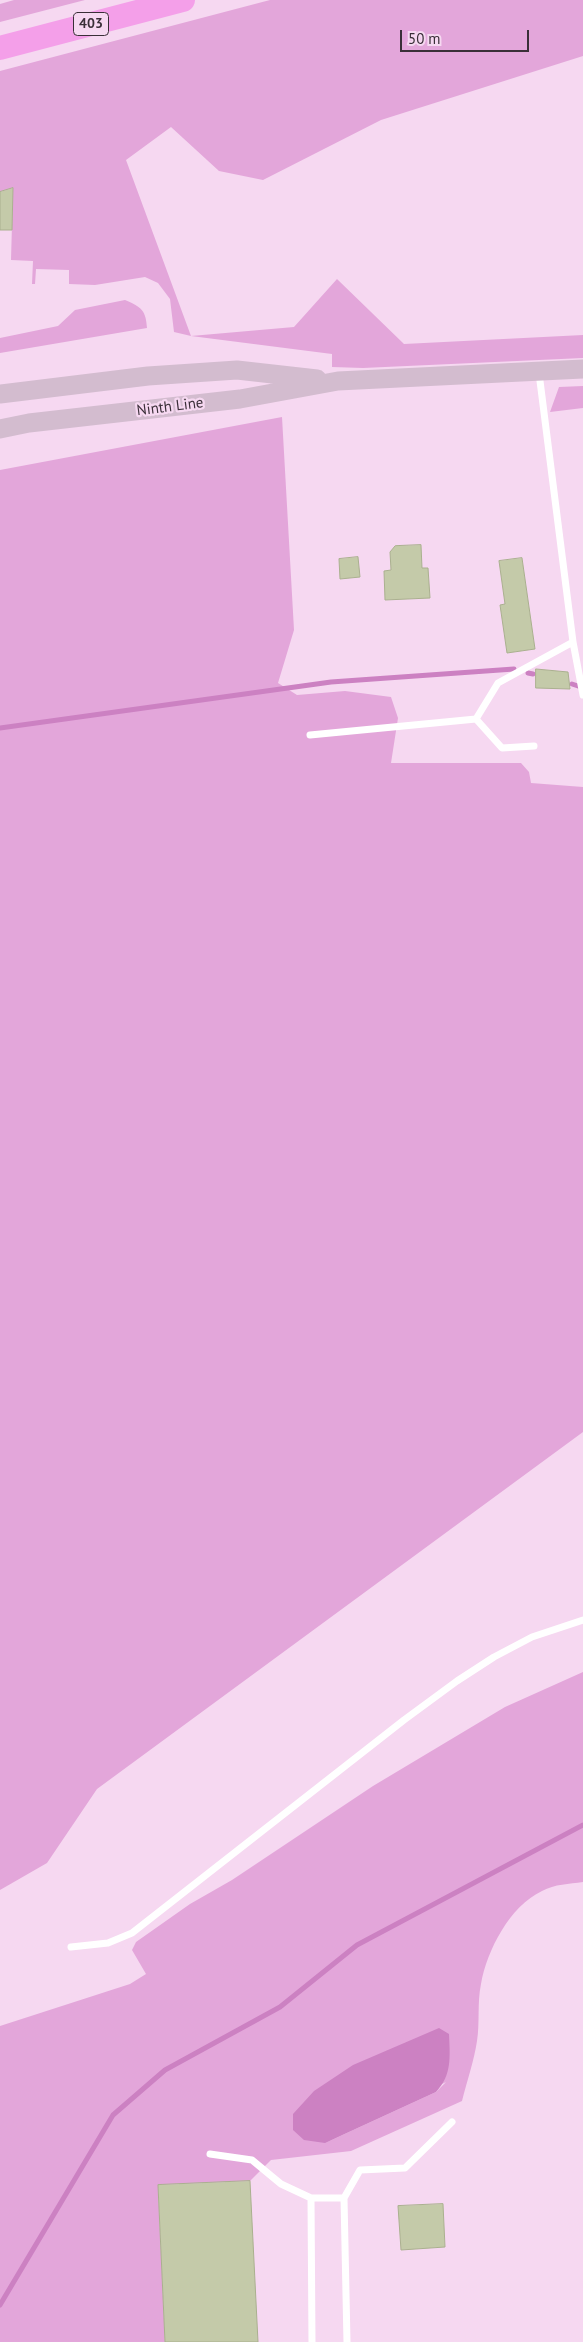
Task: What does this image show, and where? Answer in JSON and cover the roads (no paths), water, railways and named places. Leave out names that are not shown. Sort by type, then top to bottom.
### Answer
[{"type":"highway","name":"403","points":[[0,48],[183,0]]},
{"type":"main road","name":"Ninth Line","points":[[0,428],[240,398],[338,381],[583,369]]},
{"type":"main road","name":"Ninth Line","points":[[0,394],[140,377],[238,370],[338,381]]},
{"type":"lane","points":[[539,371],[573,642],[583,694]]},
{"type":"lane","points":[[476,719],[498,683],[573,642]]},
{"type":"lane","points":[[310,735],[476,719]]},
{"type":"lane","points":[[476,719],[502,748],[534,746]]},
{"type":"lane","points":[[71,1947],[108,1943],[132,1933],[404,1720],[457,1681],[494,1657],[532,1637],[583,1620]]},
{"type":"lane","points":[[348,2342],[344,2198],[360,2170],[405,2168],[452,2122]]},
{"type":"lane","points":[[210,2154],[252,2160],[281,2184],[311,2198],[344,2198]]},
{"type":"lane","points":[[311,2198],[312,2342]]},
{"type":"waterway","points":[[0,728],[331,682],[514,669]]},
{"type":"waterway","points":[[528,673],[533,674]]},
{"type":"waterway","points":[[572,684],[578,686]]},
{"type":"waterway","points":[[0,2305],[113,2115],[165,2070],[280,2007],[357,1945],[583,1825]]}]
